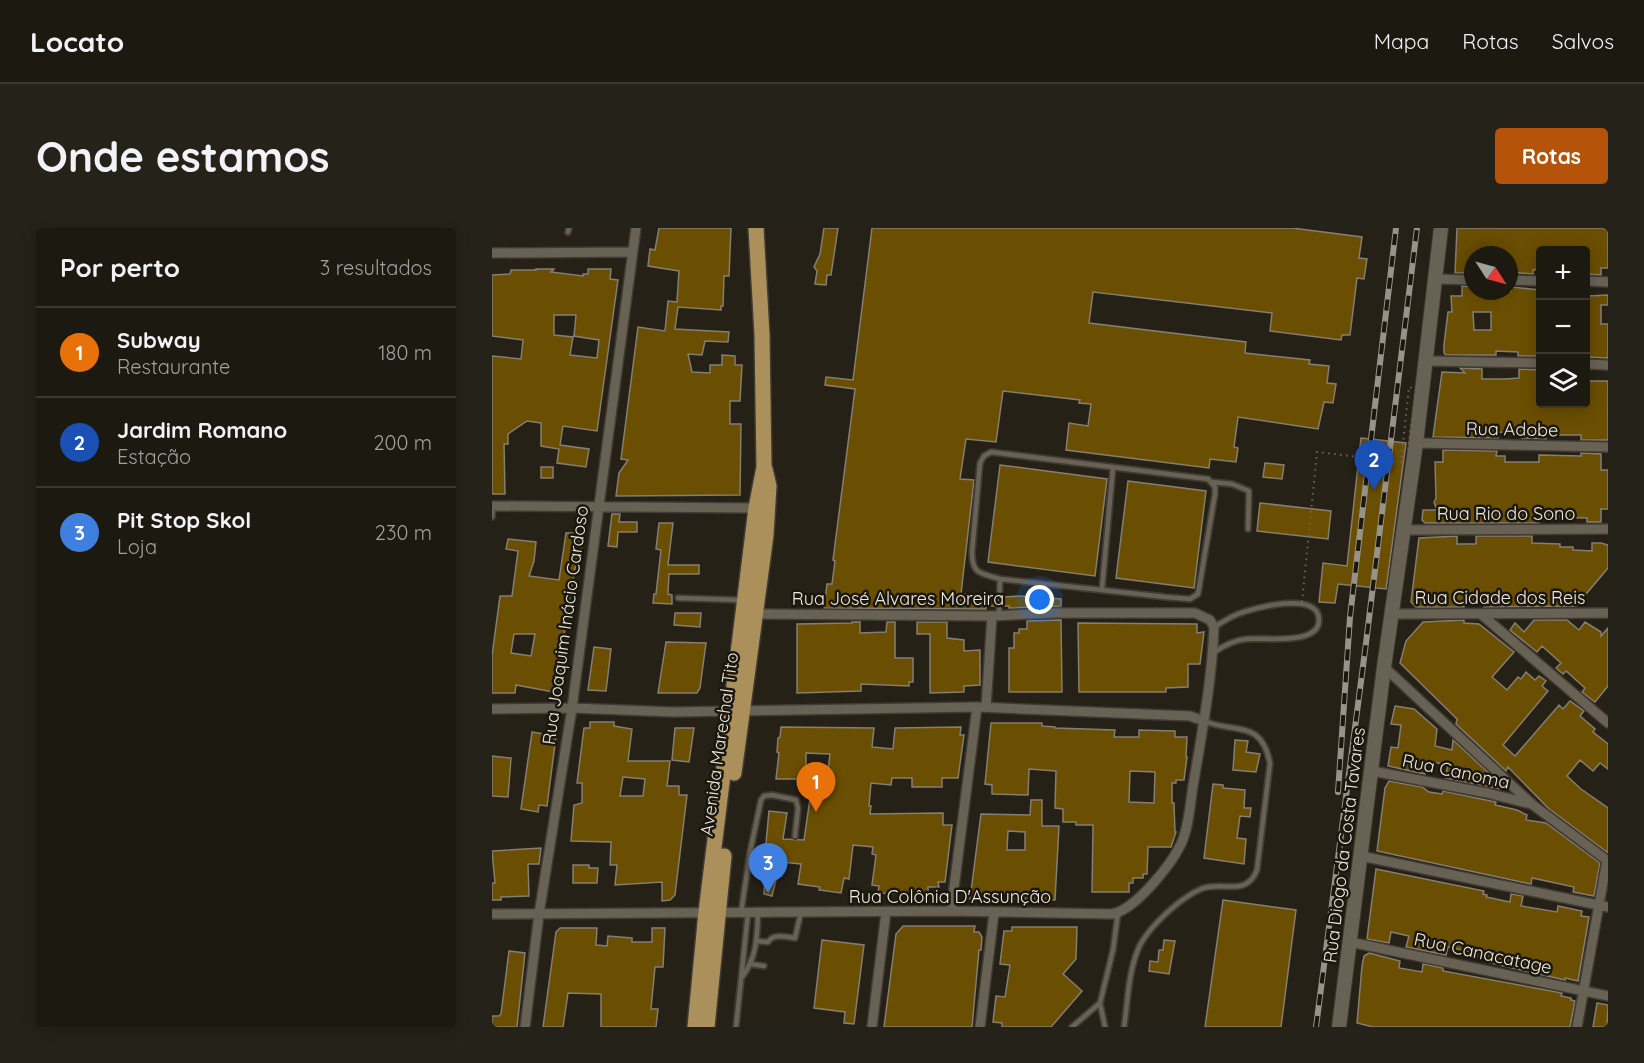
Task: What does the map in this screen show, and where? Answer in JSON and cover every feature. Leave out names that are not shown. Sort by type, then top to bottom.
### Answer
[{"type":"main road","name":"Avenida Marechal Tito","points":[[737,711],[756,614],[754,575],[756,508],[764,466],[762,335],[756,228]]},
{"type":"main road","name":"Avenida Marechal Tito","points":[[694,1027],[727,823],[745,600],[754,575],[769,486],[764,466]]},
{"type":"main road","name":"Avenida Marechal Tito","points":[[707,1027],[712,913]]},
{"type":"street","name":"Rua Joaquim Inácio Cardoso","points":[[525,1027],[539,914],[572,708],[636,228]]},
{"type":"street","name":"Rua Diogo da Costa Tavares","points":[[1339,1027],[1384,667],[1416,447],[1441,228]]},
{"type":"street","points":[[492,254],[632,252]]},
{"type":"street","points":[[1436,279],[1464,280]]},
{"type":"street","points":[[1518,280],[1536,281]]},
{"type":"street","points":[[1590,281],[1608,282]]},
{"type":"street","points":[[1426,361],[1536,363]]},
{"type":"street","points":[[1590,364],[1608,364]]},
{"type":"street","name":"Rua Adobe","points":[[1416,447],[1608,447]]},
{"type":"street","points":[[492,510],[598,506],[756,508]]},
{"type":"street","name":"Rua Rio do Sono","points":[[1405,530],[1608,529]]},
{"type":"street","name":"Rua José Alvares Moreira","points":[[756,614],[996,616],[1195,612],[1204,616],[1214,627]]},
{"type":"street","name":"Rua Cidade dos Reis","points":[[1392,614],[1608,613]]},
{"type":"street","points":[[1482,615],[1608,723]]},
{"type":"street","points":[[951,911],[996,616]]},
{"type":"street","points":[[1118,913],[1136,903],[1170,862],[1182,843],[1204,722],[1214,627]]},
{"type":"street","points":[[1384,667],[1533,805],[1607,861],[1603,906],[1577,1027]]},
{"type":"street","points":[[492,709],[572,708],[673,712],[982,707],[1190,716],[1204,722]]},
{"type":"street","name":"Rua Canoma","points":[[1372,771],[1487,792],[1533,805]]},
{"type":"street","points":[[1361,856],[1603,906]]},
{"type":"street","name":"Rua Colônia D'Assunção","points":[[492,914],[951,911],[1118,913]]},
{"type":"street","points":[[872,1027],[886,912]]},
{"type":"street","points":[[980,1027],[994,913]]},
{"type":"street","name":"Rua Canacatage","points":[[1350,942],[1608,996]]},
{"type":"lane","points":[[1212,482],[1215,494],[1198,594],[1190,599],[1000,579],[978,572],[972,564],[980,463],[984,456],[991,452],[1232,484],[1249,491],[1248,529]]},
{"type":"lane","points":[[1102,589],[1113,467]]},
{"type":"lane","points":[[996,616],[1000,579]]},
{"type":"lane","points":[[678,598],[745,600]]},
{"type":"lane","points":[[1213,652],[1245,639],[1310,636],[1320,622],[1319,615],[1313,607],[1302,602],[1238,614],[1214,627]]},
{"type":"lane","points":[[1124,1027],[1132,967],[1140,945],[1151,930],[1182,900],[1203,888],[1243,886],[1253,880],[1257,870],[1270,763],[1267,748],[1259,736],[1246,730],[1204,722]]},
{"type":"lane","points":[[736,1027],[749,913],[750,852],[761,800],[764,796],[772,795],[796,800],[798,808],[795,836]]},
{"type":"lane","points":[[756,941],[768,942],[775,936],[795,938],[801,912]]},
{"type":"lane","points":[[741,978],[751,964],[756,941],[749,913]]},
{"type":"lane","points":[[1105,1027],[1100,1003],[1113,950],[1118,913]]},
{"type":"lane","points":[[751,964],[764,966]]},
{"type":"lane","points":[[1072,1027],[1100,1003]]},
{"type":"path","points":[[1302,602],[1317,452],[1401,462],[1409,387],[1416,389],[1408,450],[1416,447]]},
{"type":"building","points":[[659,228],[731,228],[729,276],[724,276],[721,310],[678,307],[675,329],[729,332],[728,342],[705,341],[702,355],[688,354],[692,372],[710,373],[710,365],[722,365],[722,355],[735,356],[735,365],[742,365],[740,401],[730,401],[730,424],[741,424],[740,495],[616,496],[619,473],[628,460],[621,459],[638,327],[665,331],[668,301],[677,302],[679,271],[648,266],[650,249],[655,250]]},
{"type":"building","points":[[824,228],[838,228],[831,275],[827,275],[826,285],[815,284],[817,271],[814,267],[820,254]]},
{"type":"building","points":[[872,228],[1292,228],[1362,237],[1359,258],[1367,259],[1364,279],[1357,278],[1350,335],[1342,335],[1341,340],[1270,331],[1272,313],[1093,292],[1089,323],[1246,342],[1245,353],[1310,360],[1309,364],[1329,366],[1327,383],[1336,384],[1333,403],[1324,402],[1318,429],[1238,417],[1234,447],[1238,448],[1236,462],[1210,459],[1209,468],[1066,450],[1069,423],[1088,426],[1091,404],[1079,403],[1080,400],[1003,391],[996,442],[966,439],[960,479],[974,480],[961,594],[994,595],[995,606],[986,606],[986,609],[824,608],[827,584],[832,584],[835,561],[833,560],[855,389],[825,385],[826,377],[853,380]]},
{"type":"building","points":[[1457,228],[1602,228],[1608,230],[1608,268],[1601,268],[1601,275],[1590,274],[1590,246],[1536,246],[1536,270],[1533,270],[1533,274],[1518,273],[1518,246],[1464,246],[1464,273],[1455,273]]},
{"type":"building","points":[[554,269],[551,272],[583,276],[583,274],[588,274],[588,269],[611,269],[610,279],[618,280],[597,431],[563,426],[560,445],[589,449],[586,467],[557,463],[559,449],[541,446],[541,423],[527,421],[508,434],[508,444],[504,444],[505,494],[492,494],[492,356],[521,359],[523,340],[492,336],[492,275],[510,274],[511,270]],"holes":[[[554,315],[576,315],[574,336],[599,340],[597,358],[570,355],[573,337],[554,335]]]},
{"type":"building","points":[[1462,286],[1464,286],[1464,300],[1518,300],[1518,288],[1536,290],[1536,356],[1518,356],[1518,352],[1496,351],[1496,355],[1446,355],[1444,345],[1448,312],[1452,312],[1451,296],[1462,296]],"holes":[[[1473,312],[1491,312],[1491,330],[1474,330]]]},
{"type":"building","points":[[1608,295],[1608,305],[1601,305],[1601,324],[1608,324],[1608,358],[1590,357],[1590,296]]},
{"type":"building","points":[[1460,368],[1482,369],[1482,379],[1505,379],[1519,378],[1519,369],[1536,370],[1536,408],[1590,408],[1590,381],[1608,381],[1608,440],[1581,440],[1581,435],[1546,435],[1546,439],[1522,438],[1520,433],[1498,432],[1498,438],[1433,437],[1442,372],[1465,373]]},
{"type":"building","points":[[1361,438],[1406,443],[1386,589],[1338,584],[1335,603],[1319,602],[1323,563],[1347,566]]},
{"type":"building","points":[[1443,450],[1497,451],[1496,456],[1505,456],[1505,462],[1539,462],[1539,455],[1601,454],[1601,470],[1608,470],[1608,509],[1601,509],[1601,522],[1587,522],[1587,518],[1540,517],[1539,523],[1425,523],[1422,520],[1423,510],[1437,510],[1434,502],[1436,498],[1435,462],[1443,462]]},
{"type":"building","points":[[1265,463],[1284,465],[1282,479],[1263,477]]},
{"type":"building","points":[[1000,465],[1107,479],[1095,576],[988,562]]},
{"type":"building","points":[[541,467],[553,467],[553,478],[541,478]]},
{"type":"building","points":[[1128,481],[1206,491],[1194,588],[1116,578]]},
{"type":"building","points":[[1260,503],[1331,511],[1328,539],[1257,531]]},
{"type":"building","points":[[612,514],[620,514],[619,522],[637,522],[637,532],[618,532],[617,547],[608,546]]},
{"type":"building","points":[[659,523],[673,523],[668,565],[699,565],[699,574],[669,574],[668,594],[672,595],[672,604],[653,603],[661,550],[656,549]]},
{"type":"building","points":[[566,533],[583,533],[579,564],[576,564],[566,618],[564,636],[568,637],[557,688],[554,687],[553,692],[516,685],[515,693],[492,693],[492,656],[500,596],[512,596],[518,551],[506,549],[508,539],[536,542],[534,561],[529,576],[559,580]],"holes":[[[514,634],[535,634],[531,656],[511,653]]]},
{"type":"building","points":[[1457,536],[1457,544],[1476,544],[1476,536],[1532,536],[1532,543],[1560,544],[1560,547],[1573,547],[1573,550],[1592,551],[1592,543],[1601,543],[1608,545],[1608,568],[1576,606],[1484,607],[1484,600],[1464,602],[1464,607],[1416,607],[1411,602],[1419,538]]},
{"type":"building","points":[[1004,597],[1061,599],[1061,606],[1009,608],[1009,606],[1004,606]]},
{"type":"building","points":[[675,613],[701,613],[700,627],[674,625]]},
{"type":"building","points":[[1061,620],[1062,692],[1009,692],[1009,648],[1014,648],[1014,633],[1019,633],[1019,629],[1027,629],[1027,621]]},
{"type":"building","points":[[1464,620],[1464,623],[1479,624],[1514,652],[1492,677],[1507,690],[1518,677],[1521,679],[1526,672],[1535,680],[1539,676],[1546,681],[1542,686],[1548,691],[1503,745],[1515,756],[1559,705],[1563,709],[1570,701],[1584,711],[1580,716],[1595,729],[1593,732],[1608,744],[1608,769],[1600,763],[1593,771],[1580,760],[1567,776],[1608,808],[1608,853],[1548,808],[1508,767],[1506,771],[1456,724],[1457,719],[1400,663],[1406,641],[1423,622]]},
{"type":"building","points":[[1534,620],[1567,620],[1579,630],[1585,622],[1601,632],[1601,636],[1608,628],[1608,686],[1595,702],[1582,692],[1585,688],[1566,671],[1563,674],[1556,668],[1561,663],[1542,646],[1537,652],[1510,630],[1515,623],[1524,632]]},
{"type":"building","points":[[860,622],[860,633],[886,632],[887,622],[895,622],[895,658],[913,658],[913,682],[909,682],[909,686],[861,684],[861,691],[797,693],[797,624]]},
{"type":"building","points":[[917,622],[947,622],[947,638],[964,640],[964,651],[980,650],[980,685],[964,686],[964,692],[930,693],[930,634],[917,634]]},
{"type":"building","points":[[1078,623],[1197,624],[1197,633],[1204,632],[1200,664],[1188,664],[1188,687],[1166,688],[1166,692],[1079,692]]},
{"type":"building","points":[[666,642],[706,643],[700,688],[697,693],[658,693]]},
{"type":"building","points":[[594,647],[611,649],[606,691],[588,690]]},
{"type":"building","points":[[1395,706],[1414,709],[1437,729],[1435,746],[1452,750],[1453,740],[1502,785],[1500,789],[1445,778],[1448,765],[1428,761],[1425,774],[1388,766],[1391,747],[1398,748],[1401,725],[1391,724]]},
{"type":"building","points":[[590,722],[614,722],[614,726],[632,729],[628,761],[670,761],[667,786],[679,786],[679,795],[687,795],[675,895],[670,900],[662,901],[662,882],[615,885],[617,865],[610,865],[611,842],[571,841],[574,805],[582,803],[582,783],[577,783],[584,728],[590,728]],"holes":[[[623,777],[645,779],[643,796],[620,796]]]},
{"type":"building","points":[[991,723],[1042,723],[1042,726],[1055,728],[1115,730],[1114,737],[1139,737],[1139,730],[1175,731],[1175,737],[1187,737],[1184,780],[1176,780],[1176,783],[1172,783],[1176,832],[1171,847],[1148,847],[1147,874],[1143,874],[1143,878],[1133,878],[1133,883],[1129,883],[1129,892],[1092,892],[1093,825],[1063,822],[1063,809],[1055,808],[1056,771],[1029,769],[1028,795],[992,794],[992,785],[985,784]],"holes":[[[1130,771],[1155,772],[1154,803],[1129,802]]]},
{"type":"building","points":[[781,727],[874,728],[872,747],[893,749],[895,728],[961,727],[960,735],[964,735],[958,778],[942,778],[942,787],[912,787],[912,778],[892,778],[891,785],[871,783],[870,814],[943,813],[943,825],[952,825],[945,882],[938,882],[939,887],[928,887],[928,894],[878,893],[879,886],[872,885],[876,855],[872,854],[873,847],[853,845],[849,879],[844,878],[841,893],[798,884],[801,864],[782,862],[781,876],[777,876],[772,896],[764,894],[765,875],[763,875],[769,811],[787,813],[783,839],[804,840],[814,771],[828,771],[830,754],[806,753],[806,779],[776,779],[778,738]]},
{"type":"building","points":[[675,728],[694,728],[689,762],[672,760]]},
{"type":"building","points":[[532,732],[556,736],[547,806],[539,805],[538,812],[521,809]]},
{"type":"building","points":[[1235,740],[1248,741],[1246,752],[1260,754],[1256,772],[1233,770]]},
{"type":"building","points":[[492,756],[511,758],[508,797],[492,796]]},
{"type":"building","points":[[1389,781],[1422,787],[1429,792],[1442,794],[1443,791],[1496,802],[1495,805],[1527,815],[1526,820],[1546,823],[1600,863],[1594,896],[1573,892],[1574,887],[1532,878],[1531,884],[1377,851],[1385,788]]},
{"type":"building","points":[[1213,784],[1223,785],[1223,788],[1245,790],[1244,808],[1251,808],[1250,817],[1240,816],[1237,838],[1246,839],[1244,864],[1204,858]]},
{"type":"building","points":[[1031,800],[1042,800],[1042,826],[1059,826],[1055,900],[1013,899],[1013,893],[995,893],[995,899],[970,899],[981,814],[1030,815]],"holes":[[[1008,831],[1025,832],[1025,850],[1007,850]]]},
{"type":"building","points":[[541,848],[539,864],[528,864],[529,896],[501,897],[501,900],[492,900],[492,883],[495,883],[492,851]]},
{"type":"building","points":[[573,865],[589,865],[589,868],[598,868],[597,883],[573,883]]},
{"type":"building","points":[[1376,869],[1484,891],[1483,894],[1487,895],[1486,897],[1510,902],[1511,894],[1523,896],[1521,906],[1557,912],[1558,906],[1582,911],[1581,916],[1589,917],[1578,981],[1486,962],[1486,959],[1471,956],[1471,952],[1448,947],[1446,955],[1406,947],[1409,936],[1391,932],[1389,943],[1367,939]]},
{"type":"building","points":[[1223,900],[1296,910],[1281,1027],[1205,1027]]},
{"type":"building","points":[[903,926],[975,926],[974,932],[979,932],[982,937],[972,1027],[884,1027],[896,934]]},
{"type":"building","points":[[1012,927],[1077,927],[1076,959],[1063,974],[1082,991],[1051,1027],[1002,1027],[1002,1023],[993,1022],[996,996],[1005,997],[1010,965],[1000,964],[1004,931],[1012,931]]},
{"type":"building","points":[[560,928],[597,928],[596,945],[607,946],[608,936],[632,938],[632,942],[652,942],[652,928],[665,928],[663,967],[655,967],[651,1009],[658,1009],[656,1027],[601,1027],[601,994],[568,993],[563,1027],[543,1027],[556,932]]},
{"type":"building","points":[[822,940],[864,945],[854,1024],[844,1023],[845,1012],[814,1008]]},
{"type":"building","points":[[1164,940],[1175,941],[1169,974],[1149,971],[1150,961],[1158,962],[1159,950],[1163,950]]},
{"type":"building","points":[[509,951],[525,953],[517,1027],[492,1027],[492,1016],[501,1014]]},
{"type":"building","points":[[1369,953],[1400,961],[1399,968],[1422,972],[1423,964],[1443,968],[1443,971],[1562,993],[1561,996],[1575,1001],[1570,1027],[1373,1027],[1357,1023],[1362,966],[1364,956]]},
{"type":"building","points":[[1597,1003],[1608,1005],[1607,1027],[1593,1027]]},
{"type":"railway","points":[[1338,792],[1350,617],[1396,228]]},
{"type":"railway","points":[[1316,1027],[1417,228]]},
{"type":"place","name":"Jardim Romano","points":[[1374,490]]},
{"type":"place","name":"Subway","points":[[816,812]]},
{"type":"place","name":"Pit Stop Skol","points":[[768,893]]}]
